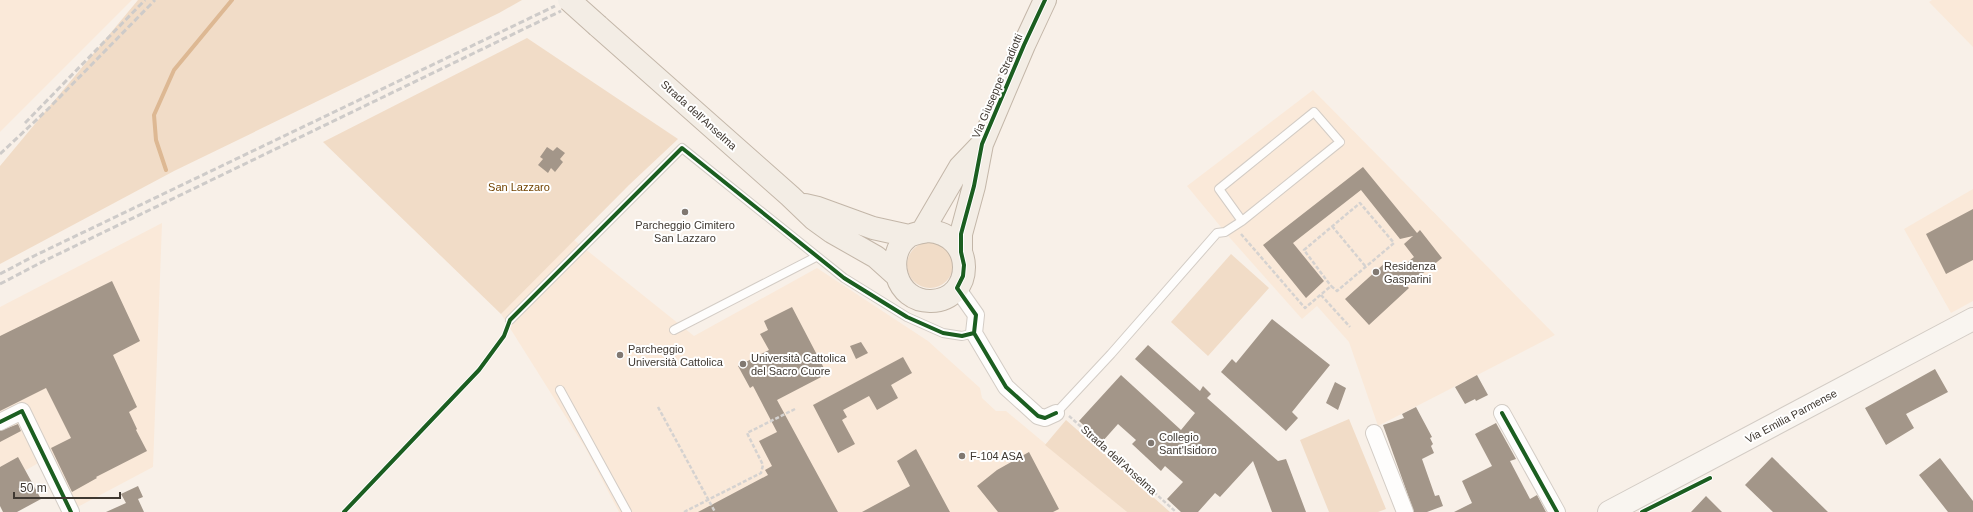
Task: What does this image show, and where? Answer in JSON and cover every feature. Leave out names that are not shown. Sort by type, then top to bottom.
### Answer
[{"type":"main road","name":"Strada dell'Anselma","points":[[569,0],[820,223],[832,232],[876,257],[896,275]]},
{"type":"main road","name":"Via Giuseppe Stradiotti","points":[[961,252],[962,227],[974,186],[982,144],[1024,45],[1045,0]]},
{"type":"main road","name":"Via Giuseppe Stradiotti","points":[[915,234],[960,167],[982,144]]},
{"type":"main road","name":"Strada dell'Anselma","points":[[800,204],[818,208],[873,228],[915,234]]},
{"type":"main road","points":[[935,232],[943,234],[957,244],[961,252],[964,264],[963,276],[957,288],[949,296],[938,300],[923,301],[916,299],[905,291],[896,275],[897,258],[900,247],[915,234],[935,232]]},
{"type":"main road","name":"Via Emilia Parmense","points":[[1609,512],[1973,319]]},
{"type":"street","points":[[957,288],[976,315],[974,333],[1006,387],[1038,416],[1045,418],[1058,411]]},
{"type":"street","points":[[0,422],[22,411],[71,512]]},
{"type":"street","points":[[1502,413],[1557,512]]},
{"type":"street","points":[[1374,433],[1405,512]]},
{"type":"lane","points":[[1058,411],[1216,233],[1225,232],[1242,221],[1340,142],[1314,112],[1219,189],[1242,221]]},
{"type":"lane","points":[[510,320],[682,148],[844,278],[907,317],[943,333],[953,336],[962,336],[974,333]]},
{"type":"lane","points":[[674,330],[816,257]]},
{"type":"lane","points":[[560,390],[627,512]]},
{"type":"path","points":[[1360,203],[1394,243],[1337,291],[1331,286],[1304,250],[1332,226],[1360,203]]},
{"type":"path","points":[[1234,225],[1305,308],[1331,286]]},
{"type":"path","points":[[1332,226],[1366,267]]},
{"type":"path","points":[[1321,295],[1350,326]]},
{"type":"path","points":[[658,407],[715,512]]},
{"type":"path","points":[[684,512],[761,473],[763,465],[747,433],[795,409]]},
{"type":"shaded area","points":[[0,0],[132,0],[0,132]]},
{"type":"shaded area","points":[[1932,0],[1973,0],[1973,47],[1929,2]]},
{"type":"shaded area","name":"Residenza Gasparini","points":[[1313,90],[1555,335],[1378,426],[1349,342],[1317,306],[1302,319],[1230,238],[1187,186]]},
{"type":"shaded area","points":[[1973,189],[1973,301],[1951,313],[1904,229]]},
{"type":"shaded area","points":[[162,223],[153,467],[70,511],[47,458],[0,485],[0,307]]},
{"type":"shaded area","name":"Università Cattolica del Sacro Cuore","points":[[574,240],[694,336],[817,268],[928,341],[980,388],[982,398],[996,411],[1006,411],[1127,512],[619,512],[586,449],[501,314]]},
{"type":"green space","points":[[138,0],[522,0],[499,13],[174,171],[0,264],[0,166]]},
{"type":"green space","name":"San Lazzaro","points":[[527,38],[678,139],[629,185],[501,314],[323,142]]},
{"type":"green space","points":[[925,242],[935,242],[943,246],[949,252],[953,260],[953,270],[949,278],[943,284],[935,288],[925,288],[917,284],[911,278],[907,270],[907,260],[911,252],[917,246]]},
{"type":"green space","points":[[1231,254],[1269,288],[1208,356],[1171,322]]},
{"type":"green space","points":[[1349,419],[1386,509],[1378,512],[1329,512],[1300,440]]},
{"type":"green space","points":[[1066,420],[1170,512],[1127,512],[1045,445]]},
{"type":"building","points":[[547,147],[553,151],[557,147],[565,153],[560,159],[563,162],[555,172],[551,168],[548,173],[538,165],[543,159],[540,157]]},
{"type":"building","points":[[1363,167],[1417,233],[1420,230],[1442,258],[1407,286],[1409,288],[1369,325],[1345,299],[1387,261],[1396,271],[1414,257],[1404,244],[1413,236],[1400,239],[1361,190],[1293,243],[1324,281],[1306,298],[1263,245]]},
{"type":"building","points":[[1973,209],[1973,260],[1946,274],[1926,234]]},
{"type":"building","points":[[112,281],[140,341],[113,355],[137,407],[129,412],[147,451],[96,477],[97,478],[72,492],[51,448],[71,438],[46,388],[0,411],[0,336]]},
{"type":"building","points":[[792,307],[827,374],[777,400],[838,512],[698,512],[768,475],[765,470],[772,466],[759,441],[777,432],[753,386],[750,388],[738,366],[769,350],[760,334],[768,330],[764,321]]},
{"type":"building","points":[[1272,319],[1330,365],[1292,412],[1298,418],[1286,431],[1221,372],[1232,359],[1236,363]]},
{"type":"building","points":[[861,342],[868,353],[856,359],[850,346]]},
{"type":"building","points":[[1148,345],[1200,391],[1203,386],[1211,394],[1207,398],[1278,461],[1286,459],[1306,512],[1272,512],[1253,461],[1220,497],[1215,493],[1198,512],[1181,512],[1167,499],[1183,482],[1165,466],[1161,471],[1132,444],[1136,440],[1118,424],[1102,442],[1079,421],[1121,375],[1181,430],[1195,413],[1135,359]]},
{"type":"building","points":[[903,357],[912,373],[891,385],[898,398],[877,410],[869,396],[843,410],[847,417],[842,420],[855,444],[838,453],[813,405]]},
{"type":"building","points":[[1935,369],[1948,392],[1906,414],[1914,428],[1886,445],[1865,408]]},
{"type":"building","points":[[1477,375],[1488,395],[1476,401],[1475,399],[1465,404],[1455,387]]},
{"type":"building","points":[[1335,382],[1346,388],[1338,410],[1326,403]]},
{"type":"building","points":[[1416,407],[1432,437],[1430,438],[1433,444],[1431,446],[1434,453],[1422,459],[1435,496],[1439,495],[1443,506],[1427,512],[1414,512],[1383,425],[1404,418],[1402,414]]},
{"type":"building","points":[[1496,423],[1516,459],[1510,461],[1530,499],[1537,495],[1546,512],[1454,512],[1472,503],[1462,481],[1492,466],[1475,434]]},
{"type":"building","points":[[18,424],[21,431],[0,442],[0,431]]},
{"type":"building","points":[[916,449],[950,512],[862,512],[910,486],[897,461]]},
{"type":"building","points":[[1029,452],[1059,509],[1053,512],[998,512],[977,486],[997,470]]},
{"type":"building","points":[[18,457],[41,499],[17,512],[3,512],[0,506],[0,467]]},
{"type":"building","points":[[1772,457],[1828,512],[1773,512],[1745,485]]},
{"type":"building","points":[[1940,458],[1973,501],[1973,512],[1948,512],[1919,475]]},
{"type":"building","points":[[138,486],[143,497],[138,499],[144,512],[106,512],[126,503],[121,494]]},
{"type":"building","points":[[1706,496],[1722,512],[1691,512]]},
{"type":"waterway","points":[[166,170],[156,140],[154,115],[174,70],[232,0]]},
{"type":"railway","points":[[25,123],[145,0]]},
{"type":"railway","points":[[0,154],[48,109],[155,0]]},
{"type":"railway","points":[[0,274],[36,255],[555,6]]},
{"type":"railway","points":[[0,284],[42,262],[561,11]]},
{"type":"cycle path","points":[[1045,0],[1024,45],[982,144],[974,186],[961,234],[961,252],[964,265],[963,276],[957,288],[976,315],[974,333],[1006,387],[1038,416],[1045,418],[1056,413]]},
{"type":"cycle path","points":[[344,512],[479,370],[504,336],[510,320],[682,148],[844,278],[907,317],[943,333],[962,336],[974,333]]},
{"type":"cycle path","points":[[0,422],[22,411],[71,512]]},
{"type":"cycle path","points":[[1502,413],[1557,512]]},
{"type":"cycle path","points":[[1642,512],[1710,478]]},
{"type":"place","name":"Parcheggio Cimitero San Lazzaro","points":[[685,212]]},
{"type":"place","name":"Residenza Gasparini","points":[[1376,272]]},
{"type":"place","name":"Parcheggio Università Cattolica","points":[[620,355]]},
{"type":"place","name":"Università Cattolica del Sacro Cuore","points":[[743,364]]},
{"type":"place","name":"Collegio Sant'Isidoro","points":[[1151,443]]},
{"type":"place","name":"F-104 ASA","points":[[962,456]]}]
